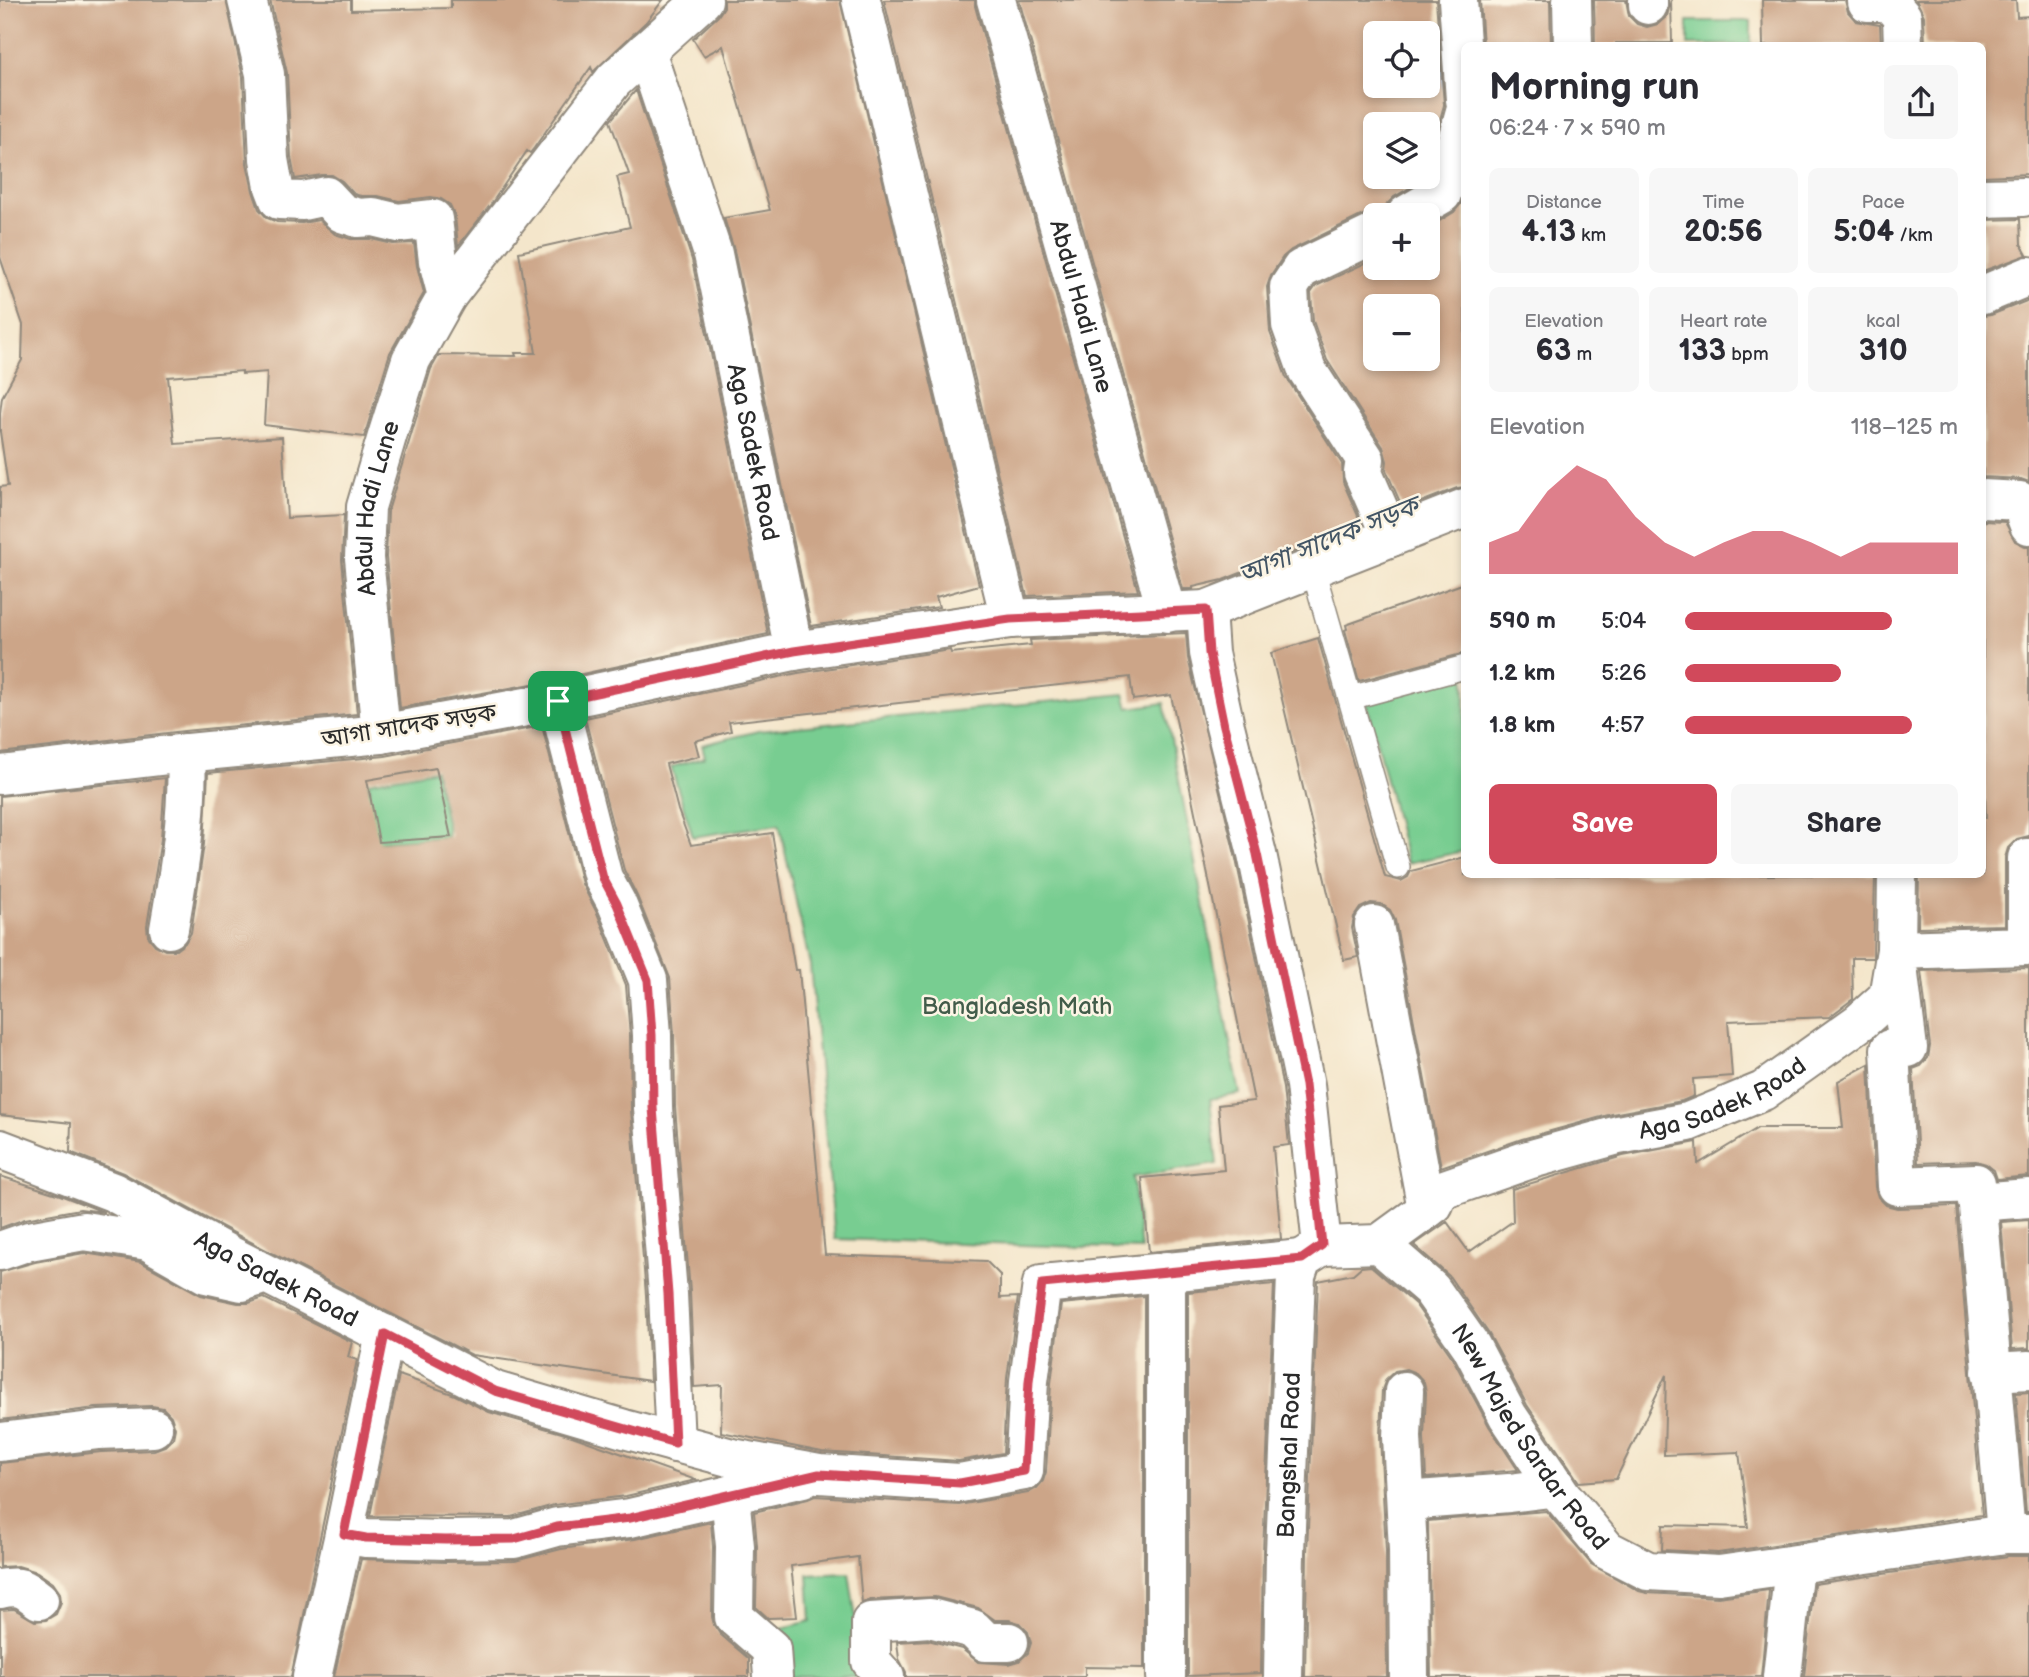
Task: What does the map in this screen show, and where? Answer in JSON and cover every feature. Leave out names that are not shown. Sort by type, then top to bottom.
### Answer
[{"type":"street","points":[[247,0],[265,74],[270,159],[279,201],[303,201],[326,196],[342,213],[358,218],[373,217],[398,223],[433,219],[438,261],[447,296]]},
{"type":"street","name":"Abdul Hadi Lane","points":[[381,734],[364,558],[366,507],[411,360],[447,296],[614,80],[703,0]]},
{"type":"street","points":[[861,0],[1010,619]]},
{"type":"street","name":"Abdul Hadi Lane","points":[[996,0],[1167,613]]},
{"type":"street","points":[[1458,0],[1461,43]]},
{"type":"street","points":[[1572,0],[1573,42]]},
{"type":"street","points":[[1867,0],[1889,2],[1902,17],[1903,42]]},
{"type":"street","name":"Aga Sadek Road","points":[[646,51],[713,254],[794,651]]},
{"type":"street","points":[[1427,203],[1442,194],[1461,125]]},
{"type":"street","points":[[1986,198],[2023,197]]},
{"type":"street","points":[[1363,239],[1301,269],[1289,287],[1291,325],[1307,370],[1365,459],[1363,472],[1391,537]]},
{"type":"street","points":[[1986,294],[2029,276]]},
{"type":"street","points":[[1986,499],[2020,501],[2029,525]]},
{"type":"street","name":"আগা সাদেক সড়ক","points":[[0,775],[381,734],[558,701],[794,651],[1010,619],[1206,610],[1461,510]]},
{"type":"street","points":[[1206,610],[1209,653],[1224,726],[1257,854],[1305,1085],[1312,1252]]},
{"type":"street","points":[[558,701],[603,878],[617,904],[648,980],[653,1108],[668,1294],[675,1443]]},
{"type":"street","points":[[169,929],[179,874],[187,777],[186,753]]},
{"type":"street","points":[[2017,1534],[1992,1372],[1976,1183],[1897,1186],[1890,1049],[1908,1048],[1896,950],[2027,946],[2029,858]]},
{"type":"street","name":"Aga Sadek Road","points":[[1379,1244],[1434,1204],[1439,1191],[1528,1160],[1618,1135],[1688,1122],[1763,1091],[1860,1022],[1888,997],[1896,950],[1897,878]]},
{"type":"street","points":[[1374,925],[1427,1209]]},
{"type":"street","name":"Aga Sadek Road","points":[[0,1149],[113,1192],[495,1391],[732,1458],[819,1474],[960,1483],[1024,1471],[1029,1381],[1042,1284],[1166,1271]]},
{"type":"street","points":[[1977,1202],[2029,1198]]},
{"type":"street","points":[[0,1251],[29,1241],[84,1231],[148,1241],[206,1274],[242,1283],[266,1274]]},
{"type":"street","points":[[1166,1677],[1166,1271],[1379,1244]]},
{"type":"street","name":"New Majed Sardar Road","points":[[1379,1244],[1431,1289],[1471,1346],[1508,1416],[1555,1485],[1607,1550],[1648,1571],[1719,1575],[2017,1534]]},
{"type":"street","name":"Bangshal Road","points":[[1283,1677],[1296,1276],[1312,1252]]},
{"type":"street","points":[[312,1677],[385,1334]]},
{"type":"street","points":[[1992,1372],[2029,1370]]},
{"type":"street","points":[[1404,1391],[1402,1437],[1406,1501],[1409,1677]]},
{"type":"street","points":[[0,1442],[99,1430],[153,1428]]},
{"type":"street","points":[[344,1534],[366,1538],[514,1539],[557,1527],[630,1518],[819,1474]]},
{"type":"street","points":[[1406,1501],[1509,1493],[1555,1485]]},
{"type":"street","points":[[730,1494],[735,1546],[734,1617],[771,1649],[773,1677]]},
{"type":"street","points":[[1782,1677],[1794,1565]]},
{"type":"street","points":[[0,1589],[15,1586],[27,1590],[40,1600]]},
{"type":"street","points":[[886,1677],[871,1661],[871,1622],[930,1618],[973,1629],[986,1642],[1009,1643]]},
{"type":"lane","points":[[1312,569],[1398,867]]},
{"type":"lane","points":[[1350,698],[1461,668]]},
{"type":"green space","points":[[1688,21],[1751,21],[1751,42],[1688,42]]},
{"type":"green space","points":[[1461,673],[1461,852],[1407,863],[1366,700]]},
{"type":"green space","name":"Bangladesh Math","points":[[1124,694],[1128,708],[1164,703],[1240,1094],[1210,1099],[1217,1164],[1133,1177],[1141,1249],[835,1239],[810,965],[779,824],[693,837],[671,767],[705,757],[702,745],[758,731]]},
{"type":"green space","points":[[435,770],[448,830],[447,837],[372,842],[359,791],[370,789],[368,782]]},
{"type":"green space","points":[[849,1573],[865,1677],[788,1677],[782,1628],[811,1621],[808,1575]]},
{"type":"building","points":[[0,0],[226,0],[243,77],[247,163],[259,209],[267,218],[277,222],[302,223],[319,220],[335,234],[351,239],[371,239],[393,244],[414,243],[424,293],[390,353],[364,437],[264,425],[267,372],[242,374],[242,371],[168,377],[175,444],[282,437],[287,518],[344,515],[342,560],[357,714],[0,753],[0,487],[8,486],[0,413],[2,397],[22,360],[23,325],[0,257]]},
{"type":"building","points":[[270,0],[351,0],[351,10],[451,8],[451,0],[663,0],[646,22],[593,72],[591,67],[534,148],[530,153],[527,151],[458,246],[455,216],[450,205],[441,199],[431,197],[399,201],[378,196],[361,196],[354,194],[332,175],[295,179],[291,157],[287,73]]},
{"type":"building","points":[[724,0],[840,0],[979,585],[936,597],[939,607],[811,626],[734,250],[724,218],[770,210],[723,46],[704,56],[693,39],[718,16],[724,7]]},
{"type":"building","points":[[884,0],[975,0],[1138,591],[1027,596]]},
{"type":"building","points":[[1019,0],[1436,0],[1438,21],[1363,21],[1363,98],[1440,98],[1440,52],[1444,105],[1440,120],[1440,112],[1363,112],[1363,189],[1408,189],[1388,203],[1363,203],[1363,215],[1291,250],[1271,275],[1267,287],[1270,332],[1286,377],[1342,464],[1343,482],[1362,525],[1223,580],[1193,589],[1183,589]]},
{"type":"building","points":[[1480,0],[1550,0],[1551,42],[1483,42]]},
{"type":"building","points":[[1594,0],[1626,0],[1629,16],[1637,24],[1647,27],[1658,24],[1667,16],[1671,0],[1672,42],[1595,42]]},
{"type":"building","points":[[1762,0],[1845,0],[1848,12],[1856,21],[1880,25],[1881,42],[1763,42]]},
{"type":"building","points":[[1916,0],[2016,0],[2017,17],[2029,16],[2029,174],[1986,176],[1986,42],[1925,42],[1924,16]]},
{"type":"building","points":[[636,90],[692,260],[768,634],[554,680],[400,708],[386,557],[388,511],[431,369],[439,355],[516,356],[515,353],[536,353],[519,252],[630,227],[617,177],[629,174],[610,121]]},
{"type":"building","points":[[1461,203],[1461,488],[1403,509],[1386,470],[1387,461],[1383,447],[1327,360],[1313,321],[1311,293],[1316,286],[1363,264],[1363,280],[1440,280],[1440,221],[1454,212]]},
{"type":"building","points":[[2020,219],[2021,244],[2027,255],[1986,270],[1986,220]]},
{"type":"building","points":[[2029,300],[2029,482],[1986,477],[1986,316]]},
{"type":"building","points":[[1986,521],[2005,522],[2015,541],[2029,546],[2029,836],[2017,839],[2008,848],[2005,858],[2005,925],[1918,927],[1919,878],[1986,878]]},
{"type":"building","points":[[1461,584],[1461,654],[1359,681],[1345,630],[1346,625]]},
{"type":"building","points":[[1186,633],[1188,658],[1236,859],[1283,1088],[1289,1145],[1273,1147],[1281,1239],[1149,1252],[1142,1178],[1224,1170],[1218,1105],[1254,1101],[1171,695],[1133,700],[1130,677],[729,722],[731,731],[695,741],[699,756],[666,764],[691,845],[772,833],[795,970],[799,970],[825,1255],[986,1261],[1000,1275],[1000,1298],[1018,1297],[1007,1378],[1003,1453],[959,1461],[822,1452],[721,1432],[722,1385],[694,1387],[690,1292],[675,1107],[670,978],[624,870],[585,718],[798,673],[950,650],[951,653],[1031,645],[1030,640]]},
{"type":"building","points":[[1318,638],[1385,877],[1401,881],[1408,877],[1411,871],[1461,858],[1461,878],[1875,878],[1873,958],[1852,958],[1853,999],[1829,1017],[1728,1021],[1732,1076],[1693,1079],[1694,1096],[1682,1101],[1612,1114],[1522,1139],[1441,1167],[1395,920],[1390,910],[1381,904],[1371,903],[1360,908],[1354,917],[1352,928],[1358,957],[1344,960],[1271,653]]},
{"type":"building","points":[[542,726],[582,884],[597,913],[626,985],[631,1110],[650,1381],[472,1355],[243,1238],[123,1173],[70,1152],[71,1123],[0,1115],[0,796],[165,778],[161,839],[147,926],[148,936],[155,945],[165,950],[176,950],[185,943],[191,933],[204,844],[208,773],[385,756]],"holes":[[[436,768],[451,837],[379,842],[367,780]]]},
{"type":"building","points":[[2029,968],[2029,1176],[1997,1179],[1994,1170],[1976,1161],[1918,1163],[1913,1069],[1921,1066],[1928,1058],[1930,1046],[1921,971]]},
{"type":"building","points":[[1869,1064],[1875,1187],[1878,1197],[1886,1205],[1897,1208],[1956,1206],[1982,1515],[1718,1553],[1662,1550],[1663,1525],[1748,1527],[1739,1452],[1664,1455],[1666,1375],[1616,1479],[1579,1482],[1527,1405],[1489,1334],[1449,1276],[1414,1245],[1447,1222],[1469,1252],[1513,1221],[1512,1189],[1623,1156],[1697,1142],[1698,1164],[1758,1128],[1843,1128],[1838,1081]]},
{"type":"building","points":[[0,1176],[104,1212],[80,1209],[25,1219],[0,1228]]},
{"type":"building","points":[[2029,1220],[2029,1348],[2012,1349],[2001,1222]]},
{"type":"building","points":[[84,1253],[141,1262],[201,1295],[238,1303],[264,1298],[352,1342],[348,1357],[357,1360],[291,1677],[0,1677],[0,1610],[14,1609],[35,1621],[46,1620],[56,1614],[61,1602],[60,1593],[53,1583],[37,1572],[18,1566],[0,1567],[0,1463],[101,1452],[154,1450],[165,1446],[173,1438],[175,1428],[171,1416],[163,1408],[152,1406],[96,1408],[0,1420],[0,1272]]},
{"type":"building","points":[[1371,1266],[1415,1304],[1452,1357],[1489,1426],[1518,1470],[1426,1478],[1424,1382],[1416,1373],[1406,1369],[1395,1371],[1386,1379],[1382,1390],[1380,1436],[1386,1551],[1387,1677],[1305,1677],[1318,1281],[1353,1274],[1361,1267]]},
{"type":"building","points":[[1274,1284],[1261,1673],[1188,1676],[1188,1292]]},
{"type":"building","points":[[1144,1296],[1144,1668],[1085,1667],[1085,1677],[906,1677],[899,1659],[897,1642],[928,1640],[962,1649],[978,1662],[1009,1664],[1019,1661],[1028,1653],[1031,1643],[1028,1632],[1019,1623],[995,1620],[978,1608],[935,1597],[870,1600],[862,1603],[858,1557],[791,1566],[797,1617],[768,1618],[756,1607],[757,1546],[754,1512],[815,1496],[959,1505],[1028,1493],[1037,1488],[1046,1472],[1051,1383],[1061,1304]]},
{"type":"building","points":[[399,1375],[455,1395],[489,1412],[572,1436],[696,1480],[626,1496],[554,1505],[511,1517],[370,1516]]},
{"type":"building","points":[[2029,1392],[2029,1512],[2026,1512],[2016,1393]]},
{"type":"building","points":[[1546,1511],[1591,1564],[1639,1591],[1718,1597],[1769,1590],[1761,1677],[1431,1677],[1428,1521]]},
{"type":"building","points":[[711,1522],[712,1617],[720,1634],[749,1659],[749,1677],[334,1677],[361,1559],[515,1561],[561,1549],[635,1539]]},
{"type":"building","points":[[2008,1556],[2029,1556],[2029,1677],[1804,1677],[1814,1584]]},
{"type":"waterway","points":[[1440,74],[1445,45]]},
{"type":"route","points":[[1206,610],[1209,653],[1224,726],[1257,854],[1305,1085],[1322,1245],[1302,1259],[1042,1284],[1029,1381],[1024,1471],[960,1483],[819,1474],[630,1518],[557,1527],[514,1539],[366,1538],[344,1534],[385,1334],[495,1391],[675,1443],[668,1294],[653,1108],[648,980],[617,904],[603,878],[558,701],[794,651],[1010,619],[1206,610]]}]
